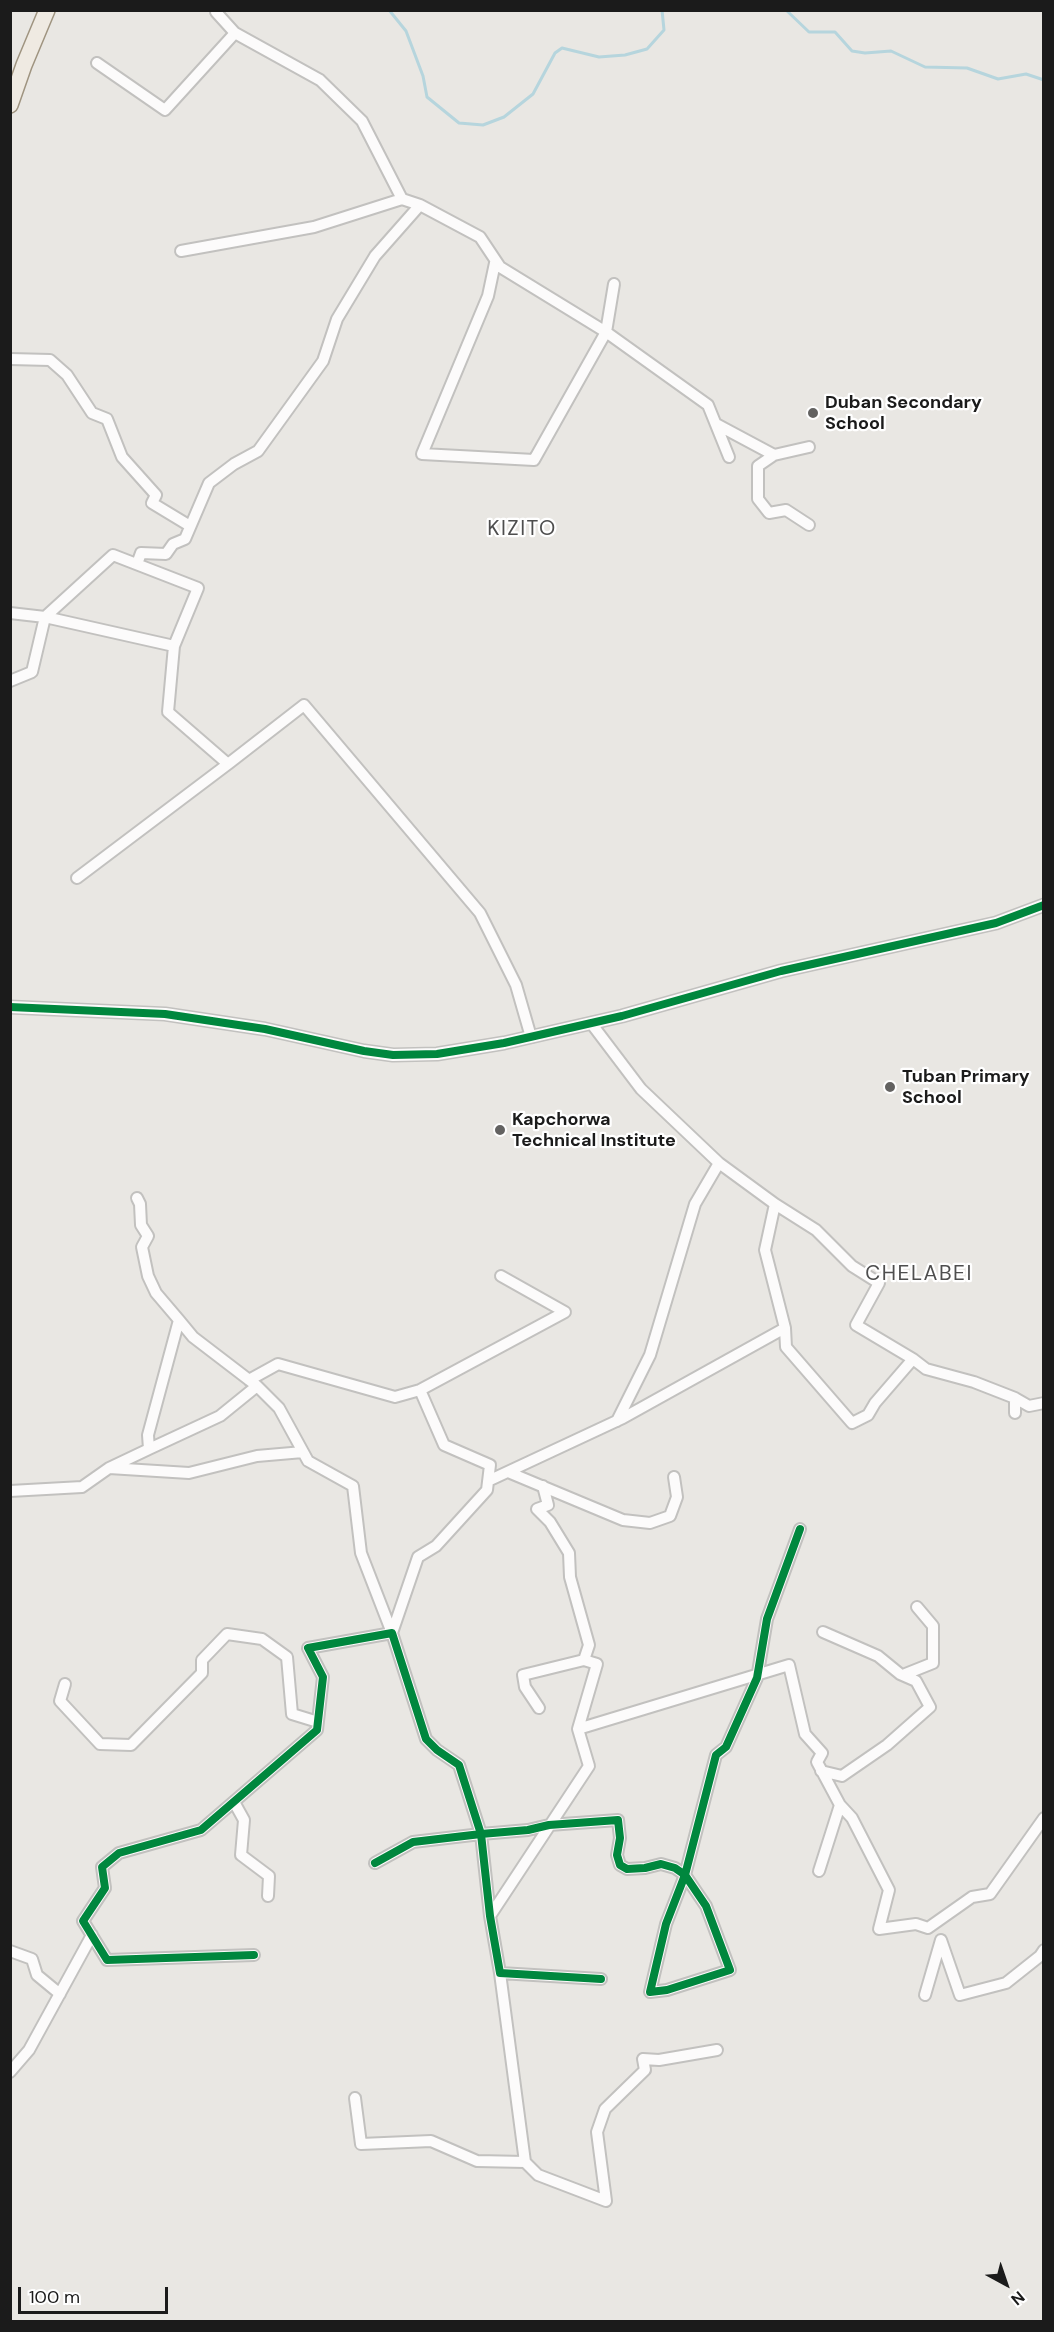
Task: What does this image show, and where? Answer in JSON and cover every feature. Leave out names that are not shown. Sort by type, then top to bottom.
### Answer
[{"type":"main road","points":[[10,105],[46,10]]},
{"type":"street","points":[[216,12],[235,33],[320,80],[362,122],[402,199]]},
{"type":"street","points":[[97,63],[165,110],[235,33]]},
{"type":"street","points":[[181,251],[314,227],[402,199],[420,205],[480,237],[495,263],[606,332],[708,405],[729,457]]},
{"type":"street","points":[[137,564],[141,553],[166,554],[174,544],[185,538],[209,483],[234,464],[258,451],[323,362],[337,319],[375,256],[420,205]]},
{"type":"street","points":[[495,263],[488,296],[422,454],[534,460],[606,332],[614,284]]},
{"type":"street","points":[[10,359],[50,360],[67,375],[92,413],[107,419],[122,458],[156,495],[152,502],[190,526]]},
{"type":"street","points":[[716,424],[774,455]]},
{"type":"street","points":[[809,447],[774,455],[758,466],[758,499],[769,513],[786,510],[809,525]]},
{"type":"street","points":[[10,681],[32,672],[45,617],[113,555],[137,564],[198,588],[174,646],[168,712],[228,764]]},
{"type":"street","points":[[10,613],[45,617],[174,646]]},
{"type":"street","points":[[77,878],[304,705],[480,913],[516,985],[531,1037]]},
{"type":"street","points":[[10,1007],[165,1014],[265,1029],[364,1051],[393,1054],[437,1054],[531,1037],[591,1023],[781,971],[996,923],[1044,905]]},
{"type":"street","points":[[591,1023],[641,1089],[719,1163],[775,1204],[816,1230],[852,1266],[879,1283],[856,1325],[913,1359],[926,1370],[974,1382],[1029,1406],[1044,1403]]},
{"type":"street","points":[[617,1421],[650,1355],[695,1204],[719,1163]]},
{"type":"street","points":[[137,1198],[140,1204],[141,1225],[148,1236],[142,1247],[147,1276],[156,1293],[193,1336],[253,1383],[279,1408],[308,1461],[353,1486],[361,1553],[392,1633],[426,1739],[436,1750],[459,1766],[482,1834],[489,1916],[500,1973],[525,2162],[538,2175],[606,2201],[597,2132],[605,2109],[645,2070],[643,2059],[659,2060],[717,2050]]},
{"type":"street","points":[[775,1204],[765,1250],[785,1328],[786,1347],[852,1423],[868,1415],[875,1402],[913,1359]]},
{"type":"street","points":[[10,1491],[82,1487],[109,1468],[220,1416],[253,1383],[279,1364],[395,1397],[420,1390],[565,1312],[501,1275]]},
{"type":"street","points":[[149,1449],[148,1435],[178,1320]]},
{"type":"street","points":[[488,1481],[617,1421],[785,1328]]},
{"type":"street","points":[[392,1633],[418,1557],[436,1546],[487,1490],[490,1465],[444,1445],[420,1390]]},
{"type":"street","points":[[1015,1398],[1015,1413]]},
{"type":"street","points":[[109,1468],[189,1473],[256,1456],[303,1452]]},
{"type":"street","points":[[508,1472],[623,1520],[650,1523],[670,1516],[677,1497],[674,1477]]},
{"type":"street","points":[[543,1486],[548,1505],[537,1509],[550,1522],[569,1554],[570,1577],[589,1645],[584,1660]]},
{"type":"street","points":[[375,1863],[413,1842],[528,1830],[549,1825],[618,1820],[620,1838],[617,1855],[620,1865],[627,1869],[661,1864],[675,1868],[685,1875],[706,1906],[730,1970],[667,1990],[650,1992],[666,1924],[685,1875],[716,1755],[726,1747],[757,1675],[767,1619],[800,1529]]},
{"type":"street","points":[[903,1675],[933,1663],[933,1626],[917,1607]]},
{"type":"street","points":[[822,1771],[842,1776],[887,1744],[930,1707],[916,1680],[903,1675],[878,1656],[823,1632]]},
{"type":"street","points":[[255,1955],[107,1960],[83,1921],[105,1888],[102,1867],[119,1853],[201,1830],[317,1730],[323,1677],[308,1648],[392,1633]]},
{"type":"street","points":[[65,1684],[60,1701],[100,1744],[131,1745],[202,1673],[202,1660],[227,1634],[262,1639],[287,1657],[292,1714],[318,1722]]},
{"type":"street","points":[[489,1916],[589,1766],[578,1729],[597,1664],[584,1660],[523,1675],[525,1687],[539,1708]]},
{"type":"street","points":[[578,1729],[789,1665],[805,1734],[822,1753],[817,1762],[840,1805],[852,1818],[889,1890],[879,1929],[916,1924],[928,1928],[972,1897],[990,1894],[1044,1818]]},
{"type":"street","points":[[234,1802],[244,1820],[241,1855],[269,1876],[268,1896]]},
{"type":"street","points":[[819,1871],[840,1805]]},
{"type":"street","points":[[10,2072],[29,2050],[92,1935]]},
{"type":"street","points":[[925,1995],[941,1940],[960,1995],[1006,1983],[1040,1956],[1044,1950]]},
{"type":"street","points":[[10,1951],[32,1959],[37,1975],[60,1994]]},
{"type":"street","points":[[500,1973],[601,1979]]},
{"type":"street","points":[[355,2098],[361,2144],[431,2141],[477,2161],[525,2162]]},
{"type":"waterway","points":[[389,10],[406,31],[423,76],[427,97],[459,123],[483,125],[504,117],[533,94],[555,53],[562,48],[599,57],[625,55],[647,49],[664,30],[662,10]]},
{"type":"waterway","points":[[786,10],[809,32],[835,32],[852,51],[865,53],[891,51],[925,67],[967,68],[998,79],[1026,74],[1044,80]]},
{"type":"cycle path","points":[[10,1007],[165,1014],[265,1029],[364,1051],[393,1055],[437,1054],[504,1043],[622,1016],[781,971],[996,923],[1044,905]]},
{"type":"cycle path","points":[[601,1979],[500,1973],[490,1916],[481,1834],[528,1830],[549,1825],[618,1820],[620,1838],[617,1855],[620,1865],[627,1869],[661,1864],[675,1868],[685,1875],[706,1906],[730,1970],[667,1990],[650,1992],[666,1924],[685,1875],[716,1755],[726,1747],[757,1678],[767,1619],[800,1529]]},
{"type":"cycle path","points":[[254,1955],[107,1960],[83,1921],[105,1888],[102,1867],[119,1853],[201,1830],[317,1730],[323,1677],[308,1648],[392,1633],[426,1739],[437,1750],[459,1765],[481,1834],[413,1842],[375,1863]]},
{"type":"place","name":"Duban Secondary School","points":[[813,413]]},
{"type":"place","name":"Tuban Primary School","points":[[890,1087]]},
{"type":"place","name":"Kapchorwa Technical Institute","points":[[500,1130]]},
{"type":"district","name":"KIZITO","points":[[522,529]]},
{"type":"district","name":"CHELABEI","points":[[919,1274]]}]
